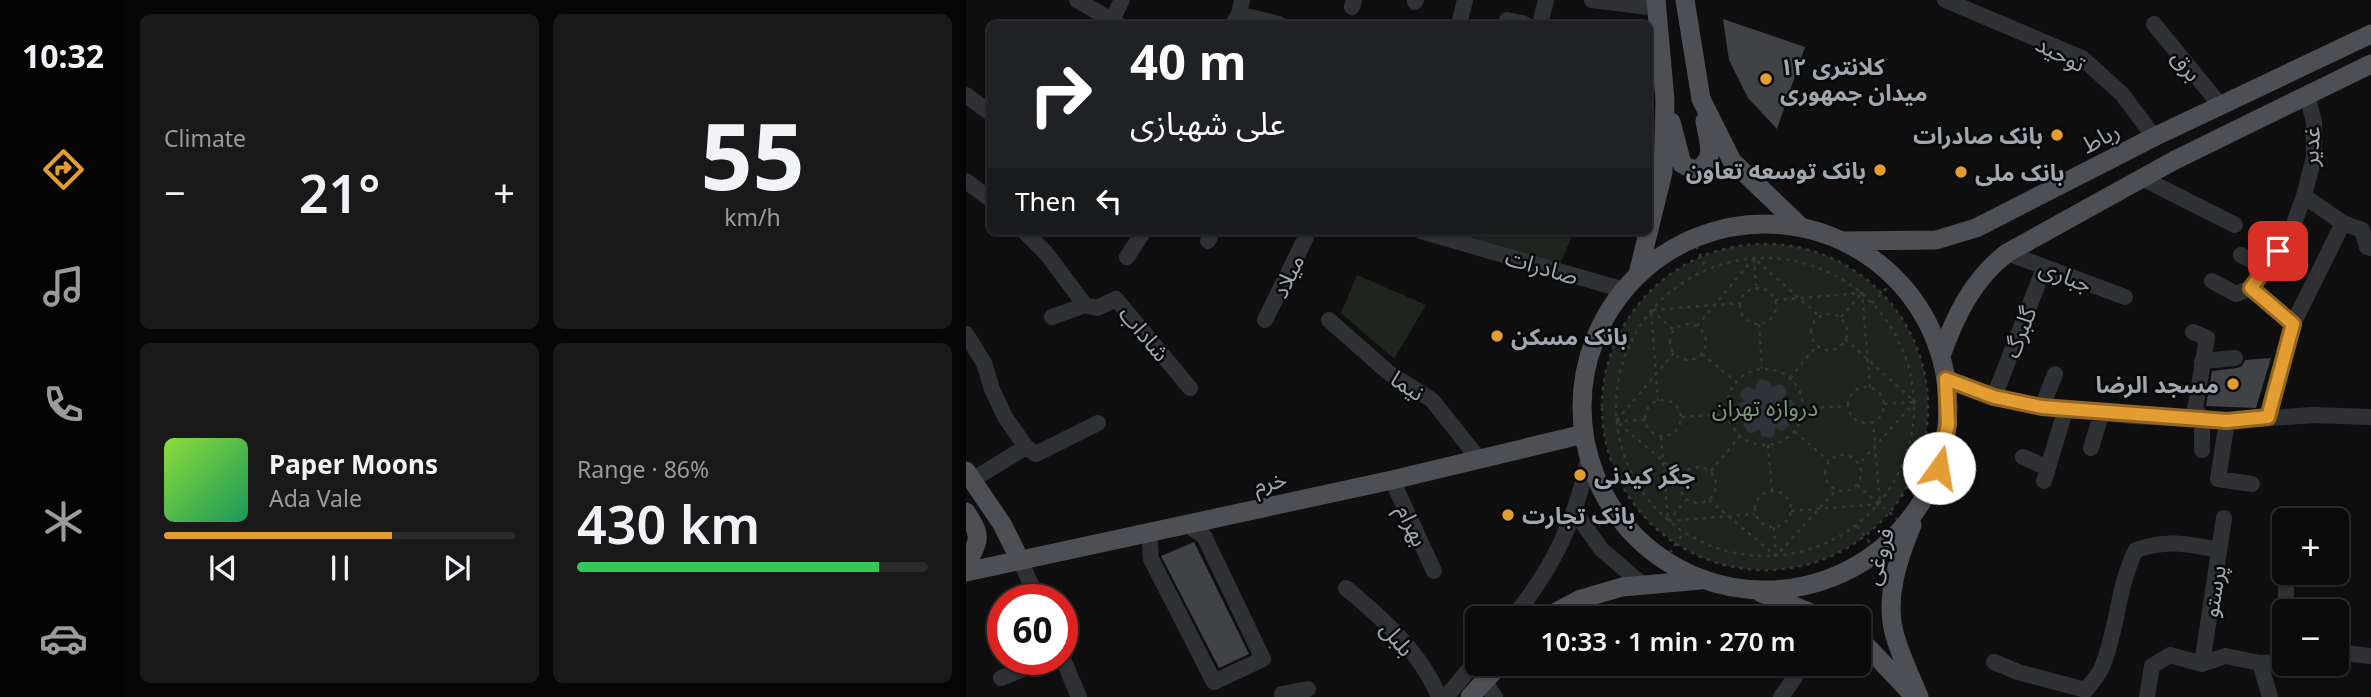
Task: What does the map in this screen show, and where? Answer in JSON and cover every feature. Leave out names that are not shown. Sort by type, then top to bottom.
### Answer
[{"type":"main road","points":[[1665,100],[1682,164],[1695,171],[1705,166],[1711,156],[1685,0]]},
{"type":"main road","points":[[1652,217],[1663,172],[1665,100],[1656,4]]},
{"type":"main road","name":"رباط","points":[[1843,241],[1936,240],[1976,228],[2154,136],[2371,34]]},
{"type":"main road","points":[[1941,356],[1951,327],[1967,296],[1989,266],[2007,253],[2141,178],[2371,64]]},
{"type":"main road","points":[[1701,99],[1732,161],[1801,227]]},
{"type":"main road","points":[[1750,589],[1795,588],[1817,583],[1859,565],[1877,552],[1905,526],[1919,508],[1934,478],[1945,446],[1948,412],[1946,379],[1941,356],[1924,315],[1896,279],[1880,264],[1843,241],[1801,227],[1779,224],[1735,226],[1693,238],[1655,260],[1623,290],[1591,347],[1583,390],[1584,434],[1596,476],[1617,514],[1639,539],[1665,560],[1706,580],[1750,589],[1793,606]]},
{"type":"main road","points":[[1638,274],[1648,235]]},
{"type":"main road","name":"خرم","points":[[966,572],[1392,480],[1584,434]]},
{"type":"main road","points":[[969,475],[1002,524],[1020,560]]},
{"type":"main road","name":"فروغی","points":[[1917,697],[1897,640],[1891,603],[1898,557],[1919,508]]},
{"type":"main road","points":[[966,512],[984,539],[994,541],[1002,534],[1002,524]]},
{"type":"main road","points":[[966,566],[977,542],[978,531]]},
{"type":"main road","points":[[978,531],[992,566]]},
{"type":"main road","points":[[1568,606],[1581,599],[1622,587],[1706,580]]},
{"type":"main road","points":[[1871,645],[1885,638],[1897,640]]},
{"type":"main road","name":"فروغی","points":[[1871,650],[1917,697]]},
{"type":"main road","points":[[1470,697],[1489,689]]},
{"type":"street","points":[[1077,0],[1108,21]]},
{"type":"street","points":[[1114,21],[1122,0]]},
{"type":"street","points":[[1461,21],[1465,0]]},
{"type":"street","points":[[1541,21],[1546,0]]},
{"type":"street","points":[[1592,0],[1656,4]]},
{"type":"street","name":"توحید","points":[[1945,0],[2082,58],[2122,94],[2154,136]]},
{"type":"street","points":[[1238,13],[1268,21]]},
{"type":"street","name":"برق","points":[[2154,24],[2220,105]]},
{"type":"street","points":[[966,95],[987,111]]},
{"type":"street","name":"غدیر","points":[[2251,288],[2290,233],[2304,196],[2314,157],[2314,122],[2307,95]]},
{"type":"street","points":[[2141,178],[2235,225]]},
{"type":"street","points":[[966,181],[987,197]]},
{"type":"street","name":"غدیر","points":[[2304,196],[2343,223],[2362,230],[2367,247],[2371,248]]},
{"type":"street","points":[[2268,417],[2293,324],[2343,223]]},
{"type":"street","points":[[1028,235],[1046,253],[1085,305]]},
{"type":"street","points":[[1127,257],[1141,235]]},
{"type":"street","name":"میلاد","points":[[1265,320],[1307,235]]},
{"type":"street","name":"صادرات","points":[[1435,235],[1623,290]]},
{"type":"street","name":"جباری","points":[[2007,253],[2125,298]]},
{"type":"street","points":[[2241,256],[2266,268]]},
{"type":"street","name":"گلبرگ","points":[[1994,397],[2044,268]]},
{"type":"street","points":[[2212,281],[2236,294],[2251,288],[2293,324]]},
{"type":"street","name":"شاداب","points":[[1052,317],[1085,305],[1097,308],[1116,299],[1190,388]]},
{"type":"street","name":"نیما","points":[[1329,320],[1389,373],[1432,400],[1478,458]]},
{"type":"street","points":[[2193,332],[2207,338],[2196,409],[2203,418],[2203,450]]},
{"type":"street","points":[[966,334],[985,363],[992,389],[1005,417],[1026,447],[1036,454],[1098,423]]},
{"type":"street","points":[[2202,361],[2235,358]]},
{"type":"street","points":[[2042,407],[2055,374]]},
{"type":"street","points":[[1946,379],[1994,397],[2042,407],[2130,416],[2227,421],[2313,415],[2371,417]]},
{"type":"street","points":[[2023,457],[2046,475],[2066,408]]},
{"type":"street","points":[[2091,447],[2102,412]]},
{"type":"street","points":[[2227,421],[2218,479],[2252,484]]},
{"type":"street","points":[[969,475],[1026,447]]},
{"type":"street","points":[[1522,606],[1540,584],[1556,556],[1575,512],[1589,455]]},
{"type":"street","name":"بهرام","points":[[1392,480],[1434,571]]},
{"type":"street","points":[[1575,512],[1601,549],[1643,585]]},
{"type":"street","name":"پرستو","points":[[2202,664],[2224,518]]},
{"type":"street","points":[[1149,532],[1152,559],[1213,682],[1263,659],[1204,536],[1186,524]]},
{"type":"street","points":[[1994,662],[2018,672],[2086,690],[2101,670],[2116,620],[2125,572],[2136,550],[2156,543],[2184,543],[2219,551]]},
{"type":"street","points":[[1020,560],[1031,584]]},
{"type":"street","name":"بلبل","points":[[1346,589],[1378,615],[1405,644],[1434,685],[1439,697]]},
{"type":"street","points":[[2349,653],[2371,656]]},
{"type":"street","points":[[2147,697],[2152,666],[2170,655],[2202,664],[2225,656],[2260,663],[2272,662]]},
{"type":"street","points":[[2260,663],[2270,697]]},
{"type":"street","points":[[1446,697],[1465,674]]},
{"type":"street","points":[[1001,678],[1008,675]]},
{"type":"street","points":[[1070,675],[1079,697]]},
{"type":"street","points":[[1781,697],[1796,676]]},
{"type":"street","points":[[1284,697],[1282,694],[1308,689]]},
{"type":"path","points":[[1693,238],[1706,270]]},
{"type":"path","points":[[1758,244],[1797,247],[1834,259],[1851,268],[1882,293],[1915,343],[1922,362],[1928,402],[1928,422],[1919,461],[1912,479],[1890,513],[1849,548],[1821,560],[1772,570],[1712,561],[1676,543],[1646,518],[1619,477],[1604,431],[1603,392],[1618,336],[1639,303],[1667,276],[1719,250],[1758,244]]},
{"type":"path","points":[[1754,258],[1756,288]]},
{"type":"path","points":[[1754,258],[1819,316]]},
{"type":"path","points":[[1697,326],[1754,258]]},
{"type":"path","points":[[1754,258],[1783,259],[1811,265],[1838,276],[1861,293],[1884,317],[1903,348],[1915,402],[1913,433],[1907,456],[1880,504],[1857,526],[1827,544],[1794,554],[1776,556],[1748,556],[1721,550],[1683,532],[1668,521],[1637,483],[1623,453],[1616,421],[1617,387],[1625,354],[1632,338],[1651,310],[1676,287],[1706,270],[1754,258]]},
{"type":"path","points":[[1872,303],[1896,279]]},
{"type":"path","points":[[1756,288],[1768,290],[1775,300],[1775,313],[1766,323],[1752,324],[1742,316],[1740,303],[1745,292],[1756,288]]},
{"type":"path","points":[[1775,300],[1861,293]]},
{"type":"path","points":[[1840,318],[1861,293]]},
{"type":"path","points":[[1861,293],[1870,387]]},
{"type":"path","points":[[1651,310],[1740,303]]},
{"type":"path","points":[[1651,310],[1674,330]]},
{"type":"path","points":[[1651,310],[1658,401]]},
{"type":"path","points":[[1830,313],[1840,318],[1846,328],[1845,339],[1836,349],[1823,349],[1810,334],[1811,327],[1819,316],[1830,313]]},
{"type":"path","points":[[1685,324],[1697,326],[1706,335],[1706,348],[1702,354],[1691,360],[1674,353],[1670,341],[1674,330],[1685,324]]},
{"type":"path","points":[[1759,324],[1762,369]]},
{"type":"path","points":[[1845,339],[1915,402]]},
{"type":"path","points":[[1790,377],[1817,345]]},
{"type":"path","points":[[1616,421],[1674,353]]},
{"type":"path","points":[[1702,354],[1736,382]]},
{"type":"path","points":[[1762,369],[1790,377],[1802,395],[1804,408],[1795,432],[1780,443],[1768,445],[1751,442],[1740,436],[1731,424],[1728,414],[1728,400],[1736,382],[1751,372],[1762,369]]},
{"type":"path","points":[[1870,387],[1880,393],[1884,404],[1882,415],[1866,424],[1853,418],[1848,406],[1857,389],[1870,387]]},
{"type":"path","points":[[1665,400],[1676,405],[1682,417],[1678,429],[1668,436],[1661,437],[1650,431],[1645,419],[1648,408],[1658,401],[1665,400]]},
{"type":"path","points":[[1884,404],[1915,402]]},
{"type":"path","points":[[1859,464],[1915,402]]},
{"type":"path","points":[[1804,408],[1848,406]]},
{"type":"path","points":[[1682,417],[1728,414]]},
{"type":"path","points":[[1616,421],[1645,419]]},
{"type":"path","points":[[1616,421],[1682,477]]},
{"type":"path","points":[[1872,422],[1880,504]]},
{"type":"path","points":[[1795,432],[1829,461]]},
{"type":"path","points":[[1710,471],[1740,436]]},
{"type":"path","points":[[1661,437],[1668,521]]},
{"type":"path","points":[[1768,445],[1772,490]]},
{"type":"path","points":[[1842,455],[1854,459],[1859,464],[1862,475],[1857,485],[1847,491],[1836,490],[1826,481],[1829,461],[1842,455]]},
{"type":"path","points":[[1698,467],[1710,471],[1716,482],[1714,495],[1709,500],[1698,503],[1686,499],[1680,489],[1682,477],[1686,471],[1698,467]]},
{"type":"path","points":[[1857,485],[1905,526]]},
{"type":"path","points":[[1772,490],[1784,494],[1791,505],[1785,522],[1774,527],[1762,524],[1754,508],[1760,496],[1772,490]]},
{"type":"path","points":[[1776,556],[1836,490]]},
{"type":"path","points":[[1668,521],[1686,499]]},
{"type":"path","points":[[1709,500],[1776,556]]},
{"type":"path","points":[[1791,511],[1880,504]]},
{"type":"path","points":[[1668,521],[1755,514]]},
{"type":"path","points":[[1857,526],[1877,552]]},
{"type":"path","points":[[1774,527],[1776,556]]},
{"type":"path","points":[[1665,560],[1683,532]]},
{"type":"green space","points":[[1466,235],[1572,235],[1560,264]]},
{"type":"green space","name":"دروازه تهران","points":[[1765,244],[1797,247],[1827,256],[1856,272],[1880,292],[1900,316],[1916,345],[1925,375],[1928,407],[1925,439],[1916,469],[1900,498],[1880,522],[1856,542],[1827,558],[1797,567],[1765,570],[1733,567],[1703,558],[1674,542],[1650,522],[1630,498],[1614,469],[1605,439],[1602,407],[1605,375],[1614,345],[1630,316],[1650,292],[1674,272],[1703,256],[1733,247]]},
{"type":"green space","points":[[1357,275],[1426,305],[1394,359],[1341,313]]},
{"type":"shaded area","points":[[1760,379],[1769,381],[1772,388],[1778,384],[1783,385],[1787,392],[1784,399],[1795,404],[1792,413],[1786,415],[1790,421],[1789,426],[1782,431],[1775,428],[1771,438],[1762,436],[1759,429],[1753,433],[1748,432],[1743,425],[1746,418],[1738,417],[1736,413],[1737,404],[1745,402],[1740,396],[1741,391],[1748,386],[1755,390]]},
{"type":"building","name":"کلانتری ۱۲ میدان جمهوری","points":[[1723,19],[1805,47],[1777,129],[1748,98],[1729,60]]},
{"type":"building","name":"مسجد الرضا","points":[[2271,358],[2256,408],[2206,406],[2212,371],[2237,368],[2242,366],[2245,360]]},
{"type":"building","points":[[1194,542],[1249,654],[1219,668],[1161,556]]},
{"type":"place","name":"کلانتری ۱۲ میدان جمهوری","points":[[1766,79]]},
{"type":"place","name":"بانک صادرات","points":[[2057,135]]},
{"type":"place","name":"بانک توسعه تعاون","points":[[1880,170]]},
{"type":"place","name":"بانک ملی","points":[[1961,172]]},
{"type":"place","name":"بانک مسکن","points":[[1497,336]]},
{"type":"place","name":"مسجد الرضا","points":[[2233,384]]},
{"type":"place","name":"جگر کیدنی","points":[[1580,475]]},
{"type":"place","name":"بانک تجارت","points":[[1508,515]]},
{"type":"route","points":[[1939,468],[1948,424],[1946,379],[1994,397],[2042,407],[2130,416],[2227,421],[2268,417],[2293,324],[2251,288],[2278,251]]}]
